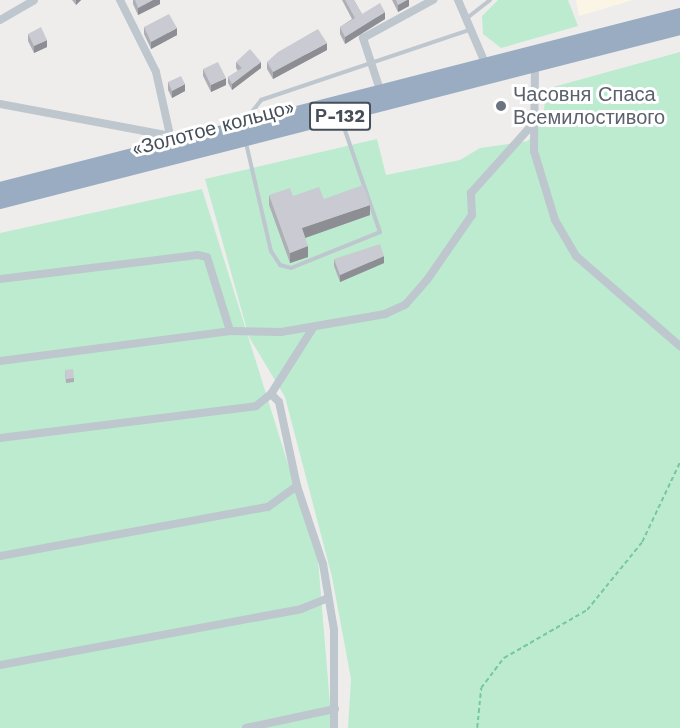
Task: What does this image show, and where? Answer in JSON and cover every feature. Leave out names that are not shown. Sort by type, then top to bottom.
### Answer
[{"type":"highway","name":"«Золотое кольцо»","points":[[0,202],[210,149],[243,134],[381,93],[680,15]]},
{"type":"highway","name":"«Золотое кольцо»","points":[[0,189],[194,141],[340,116],[680,28]]},
{"type":"street","points":[[0,20],[34,0]]},
{"type":"street","points":[[120,0],[156,72],[170,135]]},
{"type":"street","points":[[381,93],[363,38],[433,0]]},
{"type":"street","points":[[458,0],[486,65]]},
{"type":"street","points":[[535,66],[533,124],[543,188],[576,256],[680,346]]},
{"type":"street","points":[[0,104],[170,135],[194,141],[210,149]]},
{"type":"street","points":[[0,361],[230,331],[313,328],[385,314],[406,304],[472,215],[471,193],[533,124]]},
{"type":"street","points":[[0,279],[198,255],[207,257],[230,331]]},
{"type":"street","points":[[0,438],[256,406],[270,394],[313,328]]},
{"type":"street","points":[[270,394],[279,402],[297,486],[328,598],[334,630],[334,728]]},
{"type":"street","points":[[0,556],[268,507],[297,486]]},
{"type":"street","points":[[0,664],[301,609],[328,598]]},
{"type":"street","points":[[246,728],[335,709]]},
{"type":"lane","points":[[467,18],[490,0]]},
{"type":"lane","points":[[340,116],[380,232],[291,268],[279,265],[271,251],[243,134],[261,100],[472,29]]},
{"type":"path","points":[[477,728],[481,688],[504,658],[587,610],[642,542],[680,462]]},
{"type":"shaded area","points":[[576,0],[633,0],[579,16]]},
{"type":"green space","points":[[498,0],[568,0],[578,26],[501,48],[483,34],[482,16]]},
{"type":"green space","points":[[680,52],[680,728],[348,728],[351,679],[332,577],[285,397],[249,337],[205,179],[377,139],[386,175],[460,160],[480,148],[528,141],[543,121],[546,89]]},
{"type":"green space","points":[[202,189],[318,560],[332,728],[0,728],[0,233]]},
{"type":"building","points":[[135,0],[153,0],[138,8]]},
{"type":"building","points":[[345,0],[354,0],[362,14],[380,3],[385,12],[345,37],[340,27],[355,18]]},
{"type":"building","points":[[396,0],[407,0],[398,5]]},
{"type":"building","points":[[169,14],[177,28],[151,42],[144,27]]},
{"type":"building","points":[[41,27],[47,40],[34,46],[28,34]]},
{"type":"building","points":[[318,29],[327,43],[273,72],[267,62],[278,52]]},
{"type":"building","points":[[250,49],[261,62],[232,84],[228,77],[242,68],[236,62]]},
{"type":"building","points":[[218,62],[226,78],[211,85],[203,69]]},
{"type":"building","points":[[181,76],[185,84],[172,91],[168,82]]},
{"type":"building","points":[[363,185],[370,205],[302,228],[308,246],[290,253],[269,195],[290,188],[293,196],[319,187],[324,199]]},
{"type":"building","points":[[380,244],[384,256],[340,275],[334,259]]},
{"type":"building","points":[[73,369],[74,378],[66,379],[65,370]]},
{"type":"place","name":"Часовня Спаса Всемилостивого","points":[[501,106]]}]
